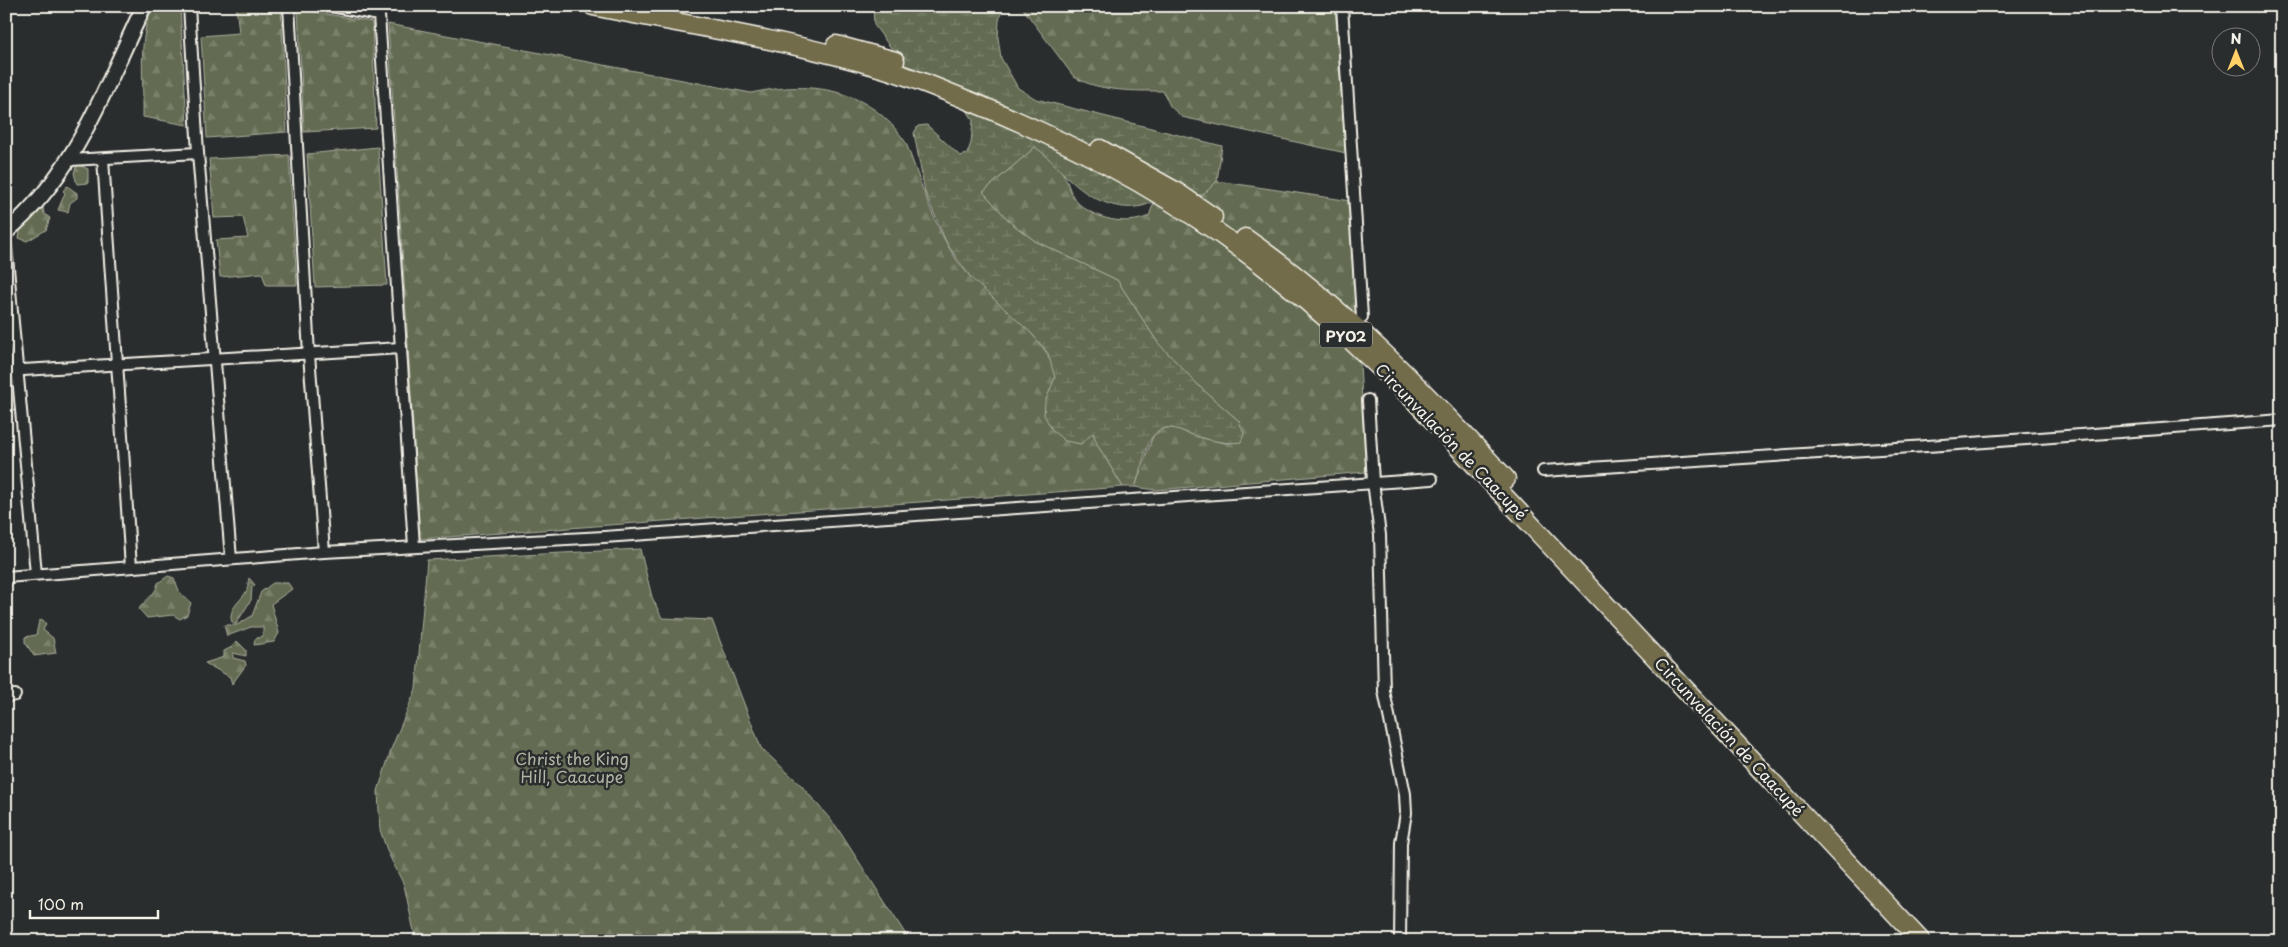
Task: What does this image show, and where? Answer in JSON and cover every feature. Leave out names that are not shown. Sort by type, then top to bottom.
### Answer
[{"type":"highway","name":"Circunvalación de Caacupé","points":[[592,6],[795,47],[885,69],[1012,118],[1056,139],[1149,190],[1219,234],[1274,274],[1340,330],[1414,400],[1922,941]]},
{"type":"highway","name":"Circunvalación de Caacupé","points":[[652,6],[870,52],[921,70],[1053,125],[1124,161],[1175,191],[1274,259],[1342,314],[1392,360],[1936,941]]},
{"type":"street","points":[[6,232],[26,215],[70,160],[99,108],[144,6]]},
{"type":"street","points":[[190,6],[198,153],[231,559]]},
{"type":"street","points":[[289,6],[309,354],[324,552]]},
{"type":"street","points":[[331,6],[379,14],[414,546]]},
{"type":"street","points":[[1342,6],[1362,317]]},
{"type":"street","points":[[70,160],[198,153]]},
{"type":"street","points":[[103,159],[131,567]]},
{"type":"street","points":[[6,246],[36,574]]},
{"type":"street","points":[[6,371],[401,348]]},
{"type":"street","points":[[1368,400],[1373,482],[1380,535],[1384,691],[1399,760],[1405,804],[1401,843],[1400,941]]},
{"type":"street","points":[[1543,471],[1958,444],[2282,420]]},
{"type":"street","points":[[6,576],[324,552],[604,537],[1432,479]]},
{"type":"green space","points":[[153,6],[180,6],[187,125],[143,117],[143,46],[148,18]]},
{"type":"green space","points":[[236,6],[281,6],[287,132],[207,138],[201,36],[239,33]]},
{"type":"green space","points":[[873,6],[1003,6],[999,21],[998,38],[1001,58],[1018,88],[1036,99],[1222,146],[1217,181],[1203,195],[1169,197],[1133,207],[1108,204],[1077,186],[1035,147],[983,192],[1011,223],[1035,241],[1117,280],[1158,343],[1200,387],[1239,421],[1244,434],[1241,442],[1215,441],[1175,429],[1163,428],[1150,440],[1135,487],[1123,487],[1098,446],[1093,433],[1081,444],[1065,441],[1053,431],[1044,415],[1045,402],[1055,378],[1048,353],[1032,334],[971,278],[947,244],[925,192],[914,133],[918,126],[927,125],[960,156],[967,154],[971,143],[973,120],[955,91],[905,67],[874,25]]},
{"type":"green space","points":[[1021,6],[1053,6],[1068,11],[1118,11],[1123,6],[1335,6],[1346,153],[1182,117],[1170,106],[1163,91],[1118,90],[1084,82],[1074,77]]},
{"type":"green space","points":[[298,9],[372,22],[376,128],[304,132]]},
{"type":"green space","points":[[388,24],[751,93],[796,88],[838,92],[875,110],[892,125],[906,143],[935,220],[949,249],[958,262],[969,275],[1030,332],[1051,362],[1055,380],[1045,402],[1093,433],[1098,446],[1123,487],[420,539]]},
{"type":"green space","points":[[378,147],[387,285],[315,287],[307,154]]},
{"type":"green space","points":[[1035,147],[1059,168],[1077,202],[1093,213],[1112,220],[1131,221],[1149,216],[1154,202],[1165,197],[1203,195],[1217,181],[1351,201],[1366,472],[1156,490],[1135,487],[1153,436],[1163,428],[1175,428],[1198,437],[1229,444],[1239,421],[1200,387],[1158,343],[1117,280],[1035,241],[1011,223],[983,192]]},
{"type":"green space","points":[[289,155],[297,285],[266,285],[262,273],[220,277],[216,240],[248,238],[243,217],[214,218],[209,159]]},
{"type":"green space","points":[[77,164],[88,169],[88,183],[77,184],[74,173]]},
{"type":"green space","points":[[67,186],[77,193],[77,198],[70,203],[68,212],[58,210],[65,193],[63,191]]},
{"type":"green space","points":[[43,207],[44,214],[50,218],[46,230],[27,241],[19,238],[21,227],[31,218],[31,212]]},
{"type":"green space","name":"Christ the King Hill, Caacupe","points":[[640,549],[652,597],[662,618],[712,620],[761,748],[800,784],[836,826],[910,941],[416,941],[404,885],[388,853],[380,830],[378,791],[392,747],[416,689],[427,560]]},
{"type":"green space","points":[[168,576],[174,578],[180,593],[191,603],[187,615],[180,619],[173,615],[147,618],[139,609],[153,594],[158,583]]},
{"type":"green space","points":[[249,578],[255,585],[252,587],[251,600],[236,624],[232,622],[231,617],[233,609],[245,594]]},
{"type":"green space","points":[[273,583],[288,583],[292,589],[271,604],[279,633],[274,642],[254,645],[255,639],[263,636],[263,627],[251,627],[227,636],[224,625],[237,625],[252,616],[261,592]]},
{"type":"green space","points":[[43,620],[46,624],[43,630],[53,638],[56,653],[34,656],[25,642],[25,637],[36,635],[39,621]]},
{"type":"green space","points":[[237,641],[246,650],[246,656],[233,653],[233,658],[245,661],[246,665],[232,684],[230,677],[205,663],[224,657],[224,651],[232,647]]}]
